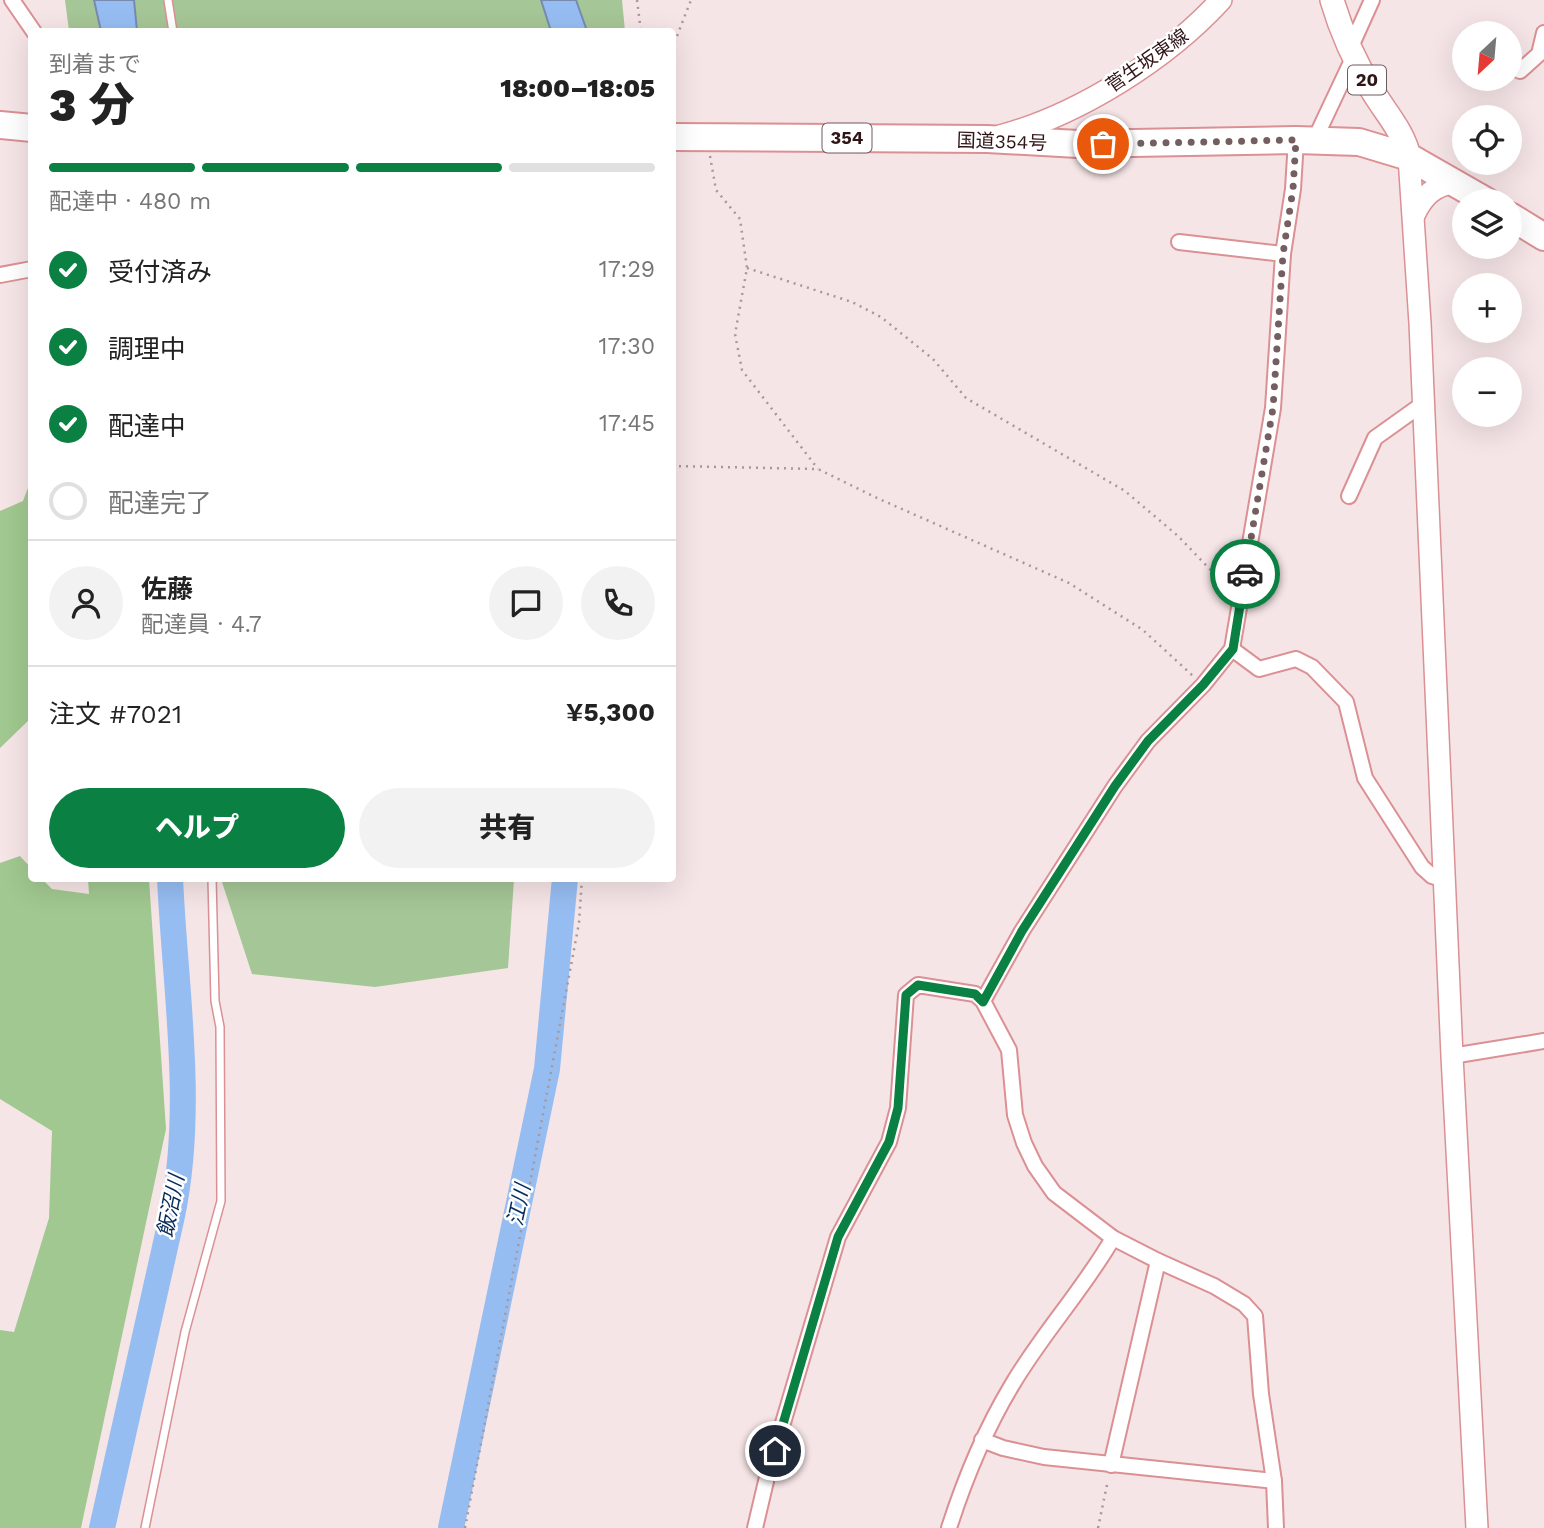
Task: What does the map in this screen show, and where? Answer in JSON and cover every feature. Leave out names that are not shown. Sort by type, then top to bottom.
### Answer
[{"type":"highway","points":[[0,125],[28,128]]},
{"type":"highway","name":"国道354号","points":[[676,136],[987,139],[1090,144],[1305,140],[1359,142],[1409,157],[1467,189]]},
{"type":"highway","points":[[1522,223],[1544,237]]},
{"type":"main road","name":"20","points":[[1332,0],[1352,52],[1371,89],[1402,137],[1409,157]]},
{"type":"street","points":[[12,0],[31,28]]},
{"type":"street","name":"菅生坂東線","points":[[987,139],[1018,131],[1058,115],[1101,92],[1167,49],[1190,31],[1221,0]]},
{"type":"street","points":[[983,1002],[1022,931],[1115,786],[1148,741],[1203,685],[1233,649],[1273,408],[1283,254],[1293,189],[1305,140],[1352,52],[1372,0]]},
{"type":"street","points":[[1522,69],[1539,54],[1544,33]]},
{"type":"street","points":[[1409,157],[1424,403],[1452,1056],[1477,1528]]},
{"type":"street","points":[[1414,215],[1425,195],[1456,182]]},
{"type":"street","points":[[1179,242],[1283,254]]},
{"type":"street","points":[[0,275],[28,270]]},
{"type":"street","points":[[1349,496],[1375,438],[1424,403]]},
{"type":"street","points":[[1233,649],[1259,668],[1296,659],[1312,667],[1346,702],[1365,778],[1422,867],[1432,876],[1445,880]]},
{"type":"street","points":[[755,1528],[771,1464],[838,1237],[889,1142],[898,1108],[906,995],[918,985],[975,994],[983,1002],[1009,1050],[1015,1115],[1024,1143],[1035,1166],[1054,1193],[1113,1238],[1214,1286],[1244,1304],[1255,1316],[1274,1480],[1276,1528]]},
{"type":"street","points":[[1452,1056],[1544,1041]]},
{"type":"street","points":[[949,1528],[982,1440],[1012,1384],[1094,1273],[1113,1238]]},
{"type":"street","points":[[1111,1465],[1158,1261]]},
{"type":"street","points":[[982,1440],[1044,1458],[1274,1480]]},
{"type":"lane","points":[[168,0],[172,28]]},
{"type":"lane","points":[[145,1528],[185,1332],[221,1201],[220,1027],[215,1001],[212,882]]},
{"type":"path","points":[[637,0],[640,28]]},
{"type":"path","points":[[676,39],[691,0]]},
{"type":"path","points":[[707,136],[716,190],[740,219],[747,268],[735,334],[742,370],[818,469]]},
{"type":"path","points":[[747,268],[852,302],[881,317],[933,359],[966,398],[1125,491],[1178,536],[1240,600]]},
{"type":"path","points":[[676,466],[818,469],[1069,583],[1143,630],[1203,685]]},
{"type":"path","points":[[465,1528],[579,923],[582,882]]},
{"type":"path","points":[[1098,1528],[1111,1465]]},
{"type":"green space","points":[[65,0],[622,0],[625,28],[69,28]]},
{"type":"green space","points":[[28,488],[28,721],[0,748],[0,511],[23,501]]},
{"type":"green space","points":[[20,856],[28,865],[28,882],[45,882],[52,889],[89,894],[88,882],[149,882],[166,1129],[81,1528],[0,1528],[0,1330],[14,1332],[49,1218],[52,1131],[0,1099],[0,863]]},
{"type":"green space","points":[[222,882],[514,882],[508,968],[375,987],[252,974]]},
{"type":"water","points":[[94,0],[134,0],[137,28],[100,28]]},
{"type":"water","points":[[541,0],[576,0],[586,28],[550,28]]},
{"type":"waterway","name":"飯沼川","points":[[102,1528],[179,1174],[182,1048],[170,882]]},
{"type":"waterway","name":"江川","points":[[451,1528],[547,1069],[565,882]]},
{"type":"way so far","points":[[1103,144],[1296,140],[1293,189],[1283,254],[1273,408],[1245,574]]},
{"type":"route","points":[[775,1451],[838,1237],[889,1142],[898,1108],[906,995],[918,985],[975,994],[983,1002],[1022,931],[1115,786],[1148,741],[1203,685],[1233,649],[1245,574]]}]
